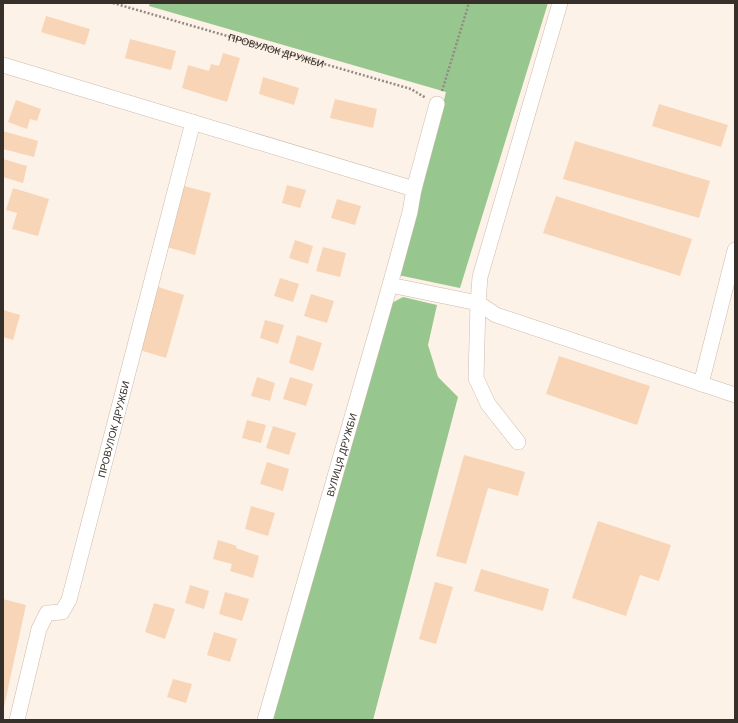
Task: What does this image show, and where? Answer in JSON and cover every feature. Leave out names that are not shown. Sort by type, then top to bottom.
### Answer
[{"type":"street","points":[[518,442],[488,404],[476,378],[480,277],[560,3]]},
{"type":"street","points":[[3,65],[414,189]]},
{"type":"street","name":"ВУЛИЦЯ ДРУЖБИ","points":[[265,720],[390,285],[437,104]]},
{"type":"street","name":"ПРОВУЛОК ДРУЖБИ","points":[[17,720],[39,629],[47,613],[62,612],[69,600],[193,122]]},
{"type":"street","points":[[701,384],[735,250]]},
{"type":"street","points":[[390,285],[478,303],[496,315],[735,395]]},
{"type":"path","name":"ПРОВУЛОК ДРУЖБИ","points":[[113,3],[411,89],[437,104]]},
{"type":"path","points":[[437,104],[448,74],[468,3]]},
{"type":"green space","points":[[150,3],[548,3],[460,288],[398,275],[416,214],[446,92],[149,6]]},
{"type":"green space","points":[[403,297],[437,305],[428,345],[438,377],[458,397],[373,720],[267,720],[388,305]]},
{"type":"building","points":[[46,16],[90,29],[85,45],[41,32]]},
{"type":"building","points":[[130,39],[176,51],[171,70],[125,58]]},
{"type":"building","points":[[223,53],[240,58],[227,102],[182,88],[188,65],[209,71],[211,64],[219,66]]},
{"type":"building","points":[[263,77],[299,88],[294,105],[259,94]]},
{"type":"building","points":[[335,99],[377,109],[373,128],[330,118]]},
{"type":"building","points":[[16,100],[41,109],[37,121],[30,119],[27,129],[8,122]]},
{"type":"building","points":[[659,104],[728,125],[721,147],[652,126]]},
{"type":"building","points":[[3,131],[38,141],[34,157],[3,149]]},
{"type":"building","points":[[575,141],[710,181],[699,218],[563,179]]},
{"type":"building","points":[[3,159],[27,166],[23,183],[3,177]]},
{"type":"building","points":[[287,185],[306,190],[300,208],[282,203]]},
{"type":"building","points":[[184,186],[211,193],[195,255],[167,247]]},
{"type":"building","points":[[13,188],[49,199],[38,236],[12,229],[17,213],[6,210]]},
{"type":"building","points":[[556,196],[692,239],[680,276],[543,233]]},
{"type":"building","points":[[337,199],[361,206],[355,225],[331,218]]},
{"type":"building","points":[[295,240],[313,246],[308,264],[289,258]]},
{"type":"building","points":[[323,247],[346,253],[340,277],[316,271]]},
{"type":"building","points":[[280,278],[299,284],[293,302],[274,296]]},
{"type":"building","points":[[155,286],[184,295],[166,358],[136,349]]},
{"type":"building","points":[[311,294],[334,301],[327,323],[304,316]]},
{"type":"building","points":[[3,310],[20,315],[13,340],[3,337]]},
{"type":"building","points":[[265,320],[284,325],[278,344],[260,338]]},
{"type":"building","points":[[297,335],[322,343],[313,371],[289,363]]},
{"type":"building","points":[[559,356],[650,386],[637,425],[546,394]]},
{"type":"building","points":[[257,377],[275,383],[270,401],[251,396]]},
{"type":"building","points":[[290,377],[313,384],[306,406],[283,399]]},
{"type":"building","points":[[247,420],[266,425],[261,443],[242,438]]},
{"type":"building","points":[[273,426],[296,433],[289,455],[266,448]]},
{"type":"building","points":[[464,455],[525,472],[518,496],[488,488],[466,564],[436,556]]},
{"type":"building","points":[[267,462],[289,469],[283,491],[260,484]]},
{"type":"building","points":[[251,506],[275,513],[268,536],[245,529]]},
{"type":"building","points":[[598,521],[671,545],[659,581],[640,575],[626,616],[572,598]]},
{"type":"building","points":[[218,540],[237,546],[236,548],[259,556],[253,578],[230,571],[232,564],[213,559]]},
{"type":"building","points":[[481,569],[549,589],[543,611],[474,591]]},
{"type":"building","points":[[435,582],[453,587],[436,644],[419,639]]},
{"type":"building","points":[[190,585],[209,591],[204,609],[185,603]]},
{"type":"building","points":[[225,592],[249,599],[242,621],[219,614]]},
{"type":"building","points":[[3,599],[26,605],[4,707],[3,707]]},
{"type":"building","points":[[154,603],[175,609],[165,639],[145,632]]},
{"type":"building","points":[[214,632],[237,639],[230,662],[207,655]]},
{"type":"building","points":[[173,679],[192,684],[186,703],[167,697]]}]
